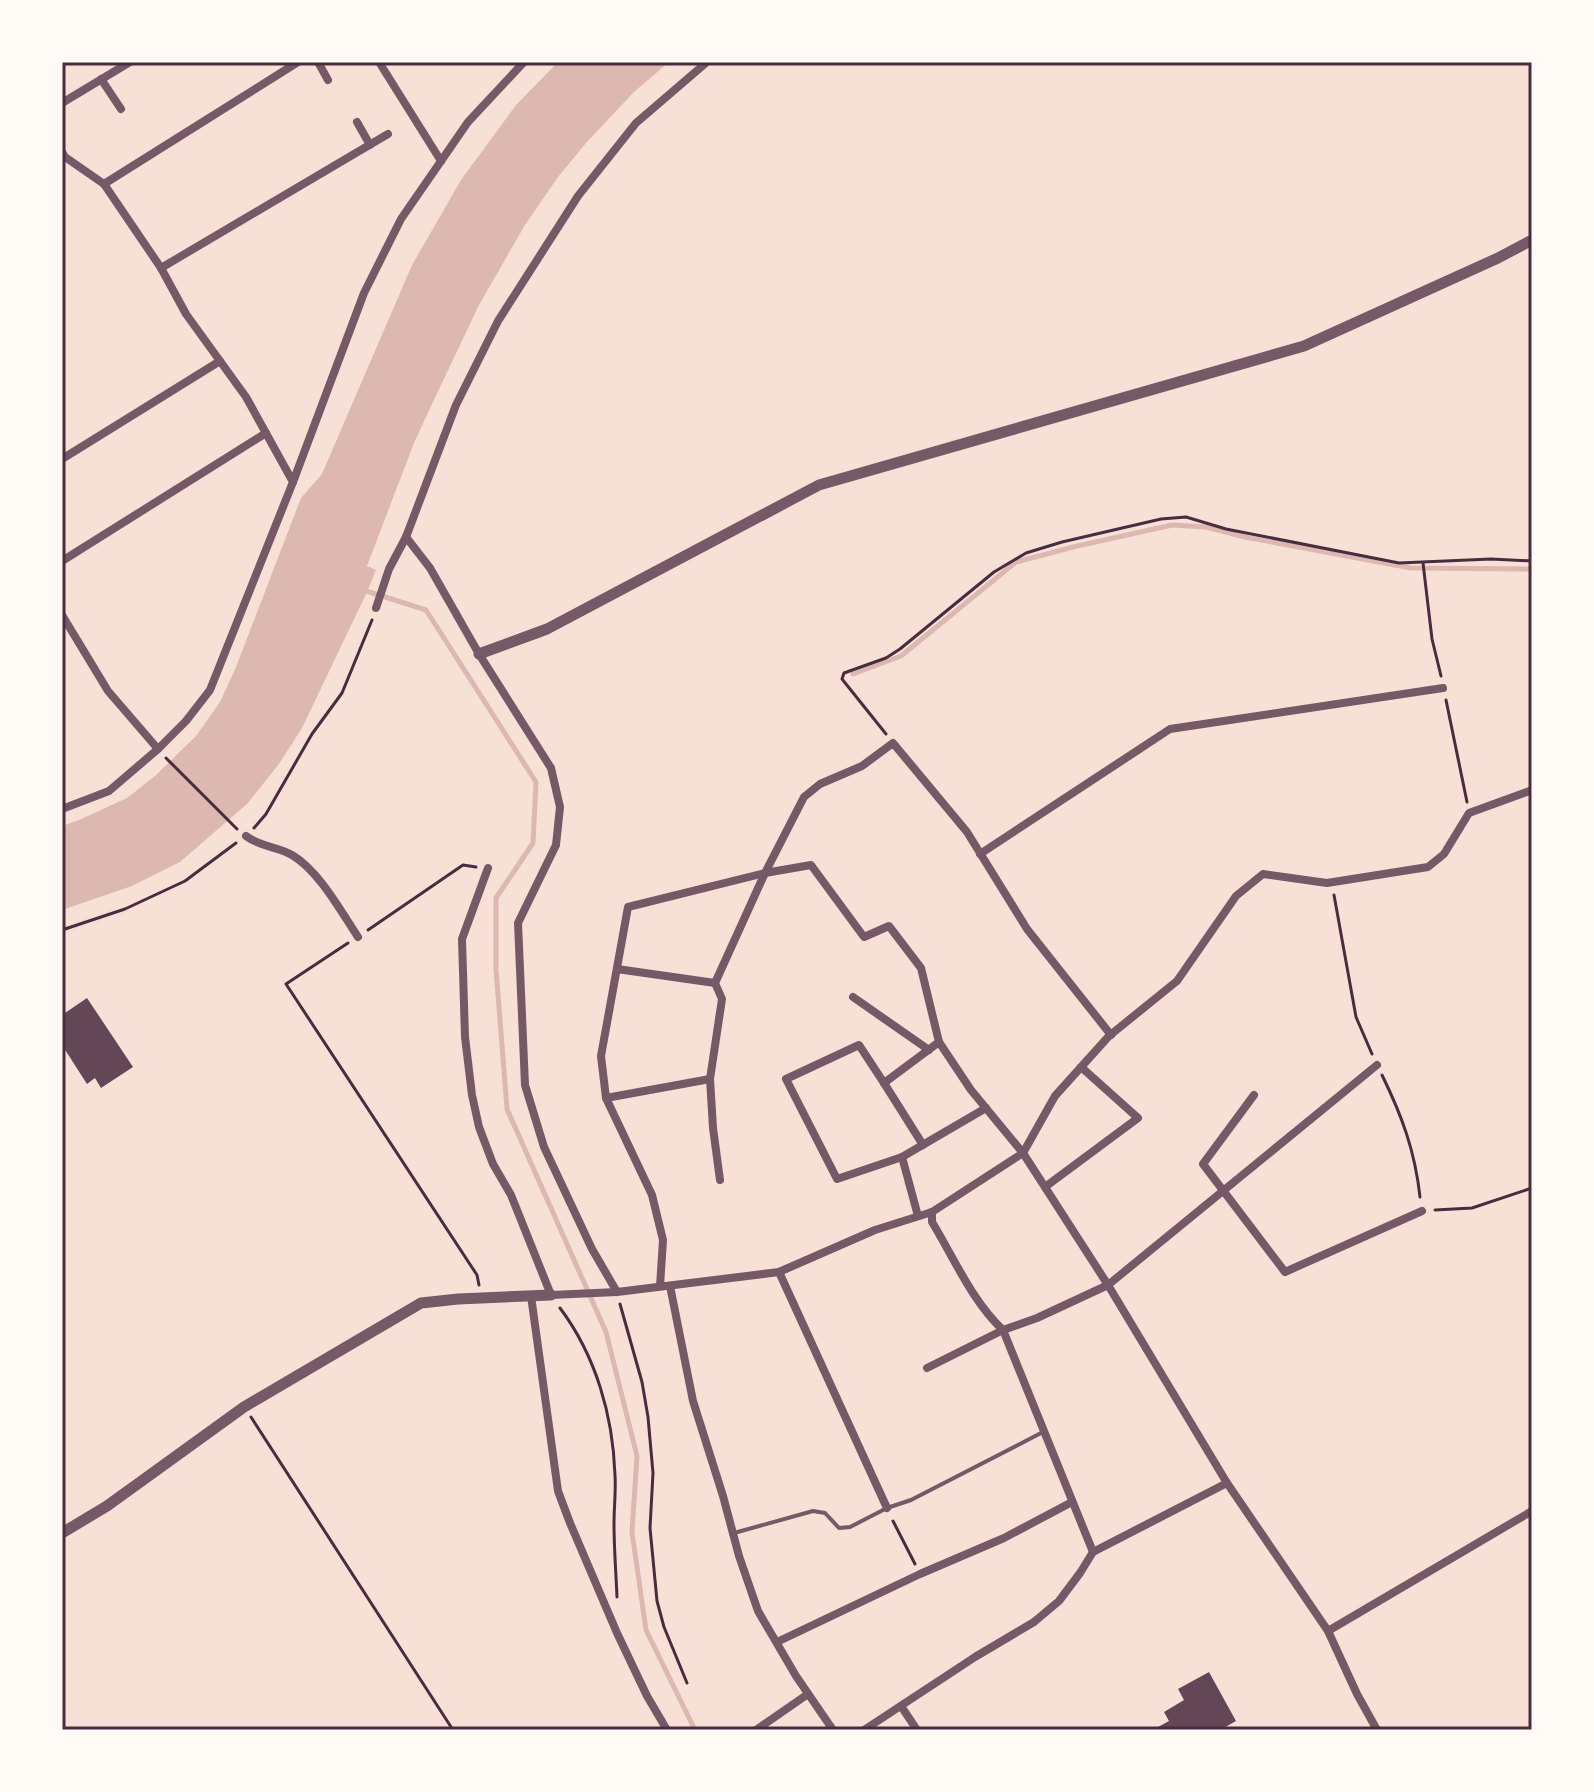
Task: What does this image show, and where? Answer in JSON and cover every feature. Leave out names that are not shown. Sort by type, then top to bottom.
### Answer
[{"type":"street","points":[[62,103],[130,62]]},
{"type":"street","points":[[104,184],[298,62]]},
{"type":"street","points":[[318,62],[328,80]]},
{"type":"street","points":[[379,62],[441,161]]},
{"type":"street","points":[[62,809],[109,791],[186,721],[210,690],[364,293],[401,219],[468,122],[524,62]]},
{"type":"street","points":[[376,608],[456,405],[498,321],[578,196],[636,123],[707,62]]},
{"type":"street","points":[[101,79],[121,109]]},
{"type":"street","points":[[357,122],[370,145]]},
{"type":"street","points":[[161,268],[388,134]]},
{"type":"street","points":[[63,154],[104,184],[161,268],[186,314],[246,397],[293,482]]},
{"type":"street","points":[[479,654],[547,629],[819,485],[1304,346],[1532,240]]},
{"type":"street","points":[[62,459],[220,361]]},
{"type":"street","points":[[62,561],[266,433]]},
{"type":"street","points":[[406,537],[430,568],[479,654],[551,768],[560,807],[556,845],[518,923],[525,1085],[544,1147],[592,1249],[617,1292]]},
{"type":"street","points":[[62,615],[108,691],[158,749]]},
{"type":"street","points":[[980,854],[1170,729],[1443,688]]},
{"type":"street","points":[[720,1180],[710,1079],[722,999],[715,983],[804,797],[820,784],[862,766],[893,743],[967,832],[1027,929],[1111,1035]]},
{"type":"street","points":[[62,1533],[107,1506],[244,1407],[421,1303],[617,1292],[779,1272],[875,1230],[932,1212],[1023,1153],[1055,1096],[1111,1035],[1177,981],[1236,896],[1263,874],[1332,882],[1428,867],[1444,854],[1469,813],[1532,790]]},
{"type":"street","points":[[243,834],[258,845],[289,853],[309,867],[358,937]]},
{"type":"street","points":[[833,1730],[758,1611],[693,1401],[665,1286],[663,1240],[652,1195],[606,1098],[601,1056],[628,907],[765,873],[811,865],[864,937],[889,926],[921,968],[939,1042],[971,1090],[1023,1153],[1108,1285],[1227,1483],[1328,1631],[1377,1730]]},
{"type":"street","points":[[488,868],[462,939],[465,1037],[472,1095],[479,1127],[493,1164],[511,1195],[551,1295]]},
{"type":"street","points":[[617,969],[715,983]]},
{"type":"street","points":[[853,997],[929,1050]]},
{"type":"street","points":[[884,1083],[939,1042]]},
{"type":"street","points":[[923,1145],[859,1045],[786,1079],[837,1179],[902,1157],[923,1145],[986,1108]]},
{"type":"street","points":[[927,1368],[1003,1330],[1108,1285],[1377,1065]]},
{"type":"street","points":[[1045,1187],[1138,1118],[1081,1067]]},
{"type":"street","points":[[606,1098],[710,1079]]},
{"type":"street","points":[[1254,1095],[1203,1164],[1285,1272],[1422,1211]]},
{"type":"street","points":[[902,1157],[918,1216]]},
{"type":"street","points":[[932,1212],[932,1222],[987,1316],[1003,1330],[1093,1552]]},
{"type":"street","points":[[779,1272],[887,1508]]},
{"type":"street","points":[[531,1296],[558,1491],[617,1633],[667,1730]]},
{"type":"street","points":[[864,1730],[1034,1622],[1059,1601],[1093,1552],[1227,1483]]},
{"type":"street","points":[[777,1642],[1004,1538],[1072,1502]]},
{"type":"street","points":[[1328,1631],[1532,1511]]},
{"type":"street","points":[[756,1730],[808,1694]]},
{"type":"street","points":[[901,1706],[917,1730]]},
{"type":"lane","points":[[733,1534],[813,1511],[825,1513],[839,1528],[850,1527],[911,1500],[1043,1432]]},
{"type":"path","points":[[893,743],[842,679],[844,673],[886,658],[900,649],[994,572],[1026,553],[1062,542],[1161,519],[1186,517],[1237,531],[1399,563],[1491,559],[1532,561]]},
{"type":"path","points":[[62,930],[125,909],[185,881],[266,814],[312,734],[342,693],[376,608]]},
{"type":"path","points":[[166,757],[243,834]]},
{"type":"path","points":[[481,1298],[477,1275],[286,984],[463,865],[488,868]]},
{"type":"path","points":[[1332,882],[1356,1017],[1410,1141],[1422,1211],[1472,1208],[1532,1188]]},
{"type":"path","points":[[617,1292],[642,1382],[648,1417],[653,1473],[650,1528],[657,1601],[687,1683]]},
{"type":"path","points":[[551,1295],[581,1341],[590,1361],[599,1382],[611,1430],[617,1601]]},
{"type":"path","points":[[244,1407],[453,1730]]},
{"type":"path","points":[[887,1508],[920,1574]]},
{"type":"shaded area","points":[[558,62],[669,62],[634,92],[558,177],[525,225],[479,305],[414,443],[367,566],[376,570],[367,592],[302,728],[279,764],[247,804],[180,862],[132,886],[62,910],[62,826],[127,798],[196,736],[220,702],[301,498],[322,474],[412,265],[461,180],[516,105]]},
{"type":"building","points":[[87,998],[133,1067],[101,1088],[95,1078],[87,1084],[62,1045],[62,1015]]},
{"type":"building","points":[[1209,1672],[1236,1721],[1220,1730],[1160,1730],[1158,1727],[1169,1721],[1164,1712],[1184,1700],[1178,1689]]},
{"type":"waterway","points":[[853,674],[901,656],[1016,562],[1172,525],[1206,527],[1411,568],[1532,569]]},
{"type":"waterway","points":[[363,590],[426,610],[536,782],[533,843],[496,898],[496,969],[507,1109],[606,1332],[637,1456],[632,1532],[646,1630],[695,1730]]}]
